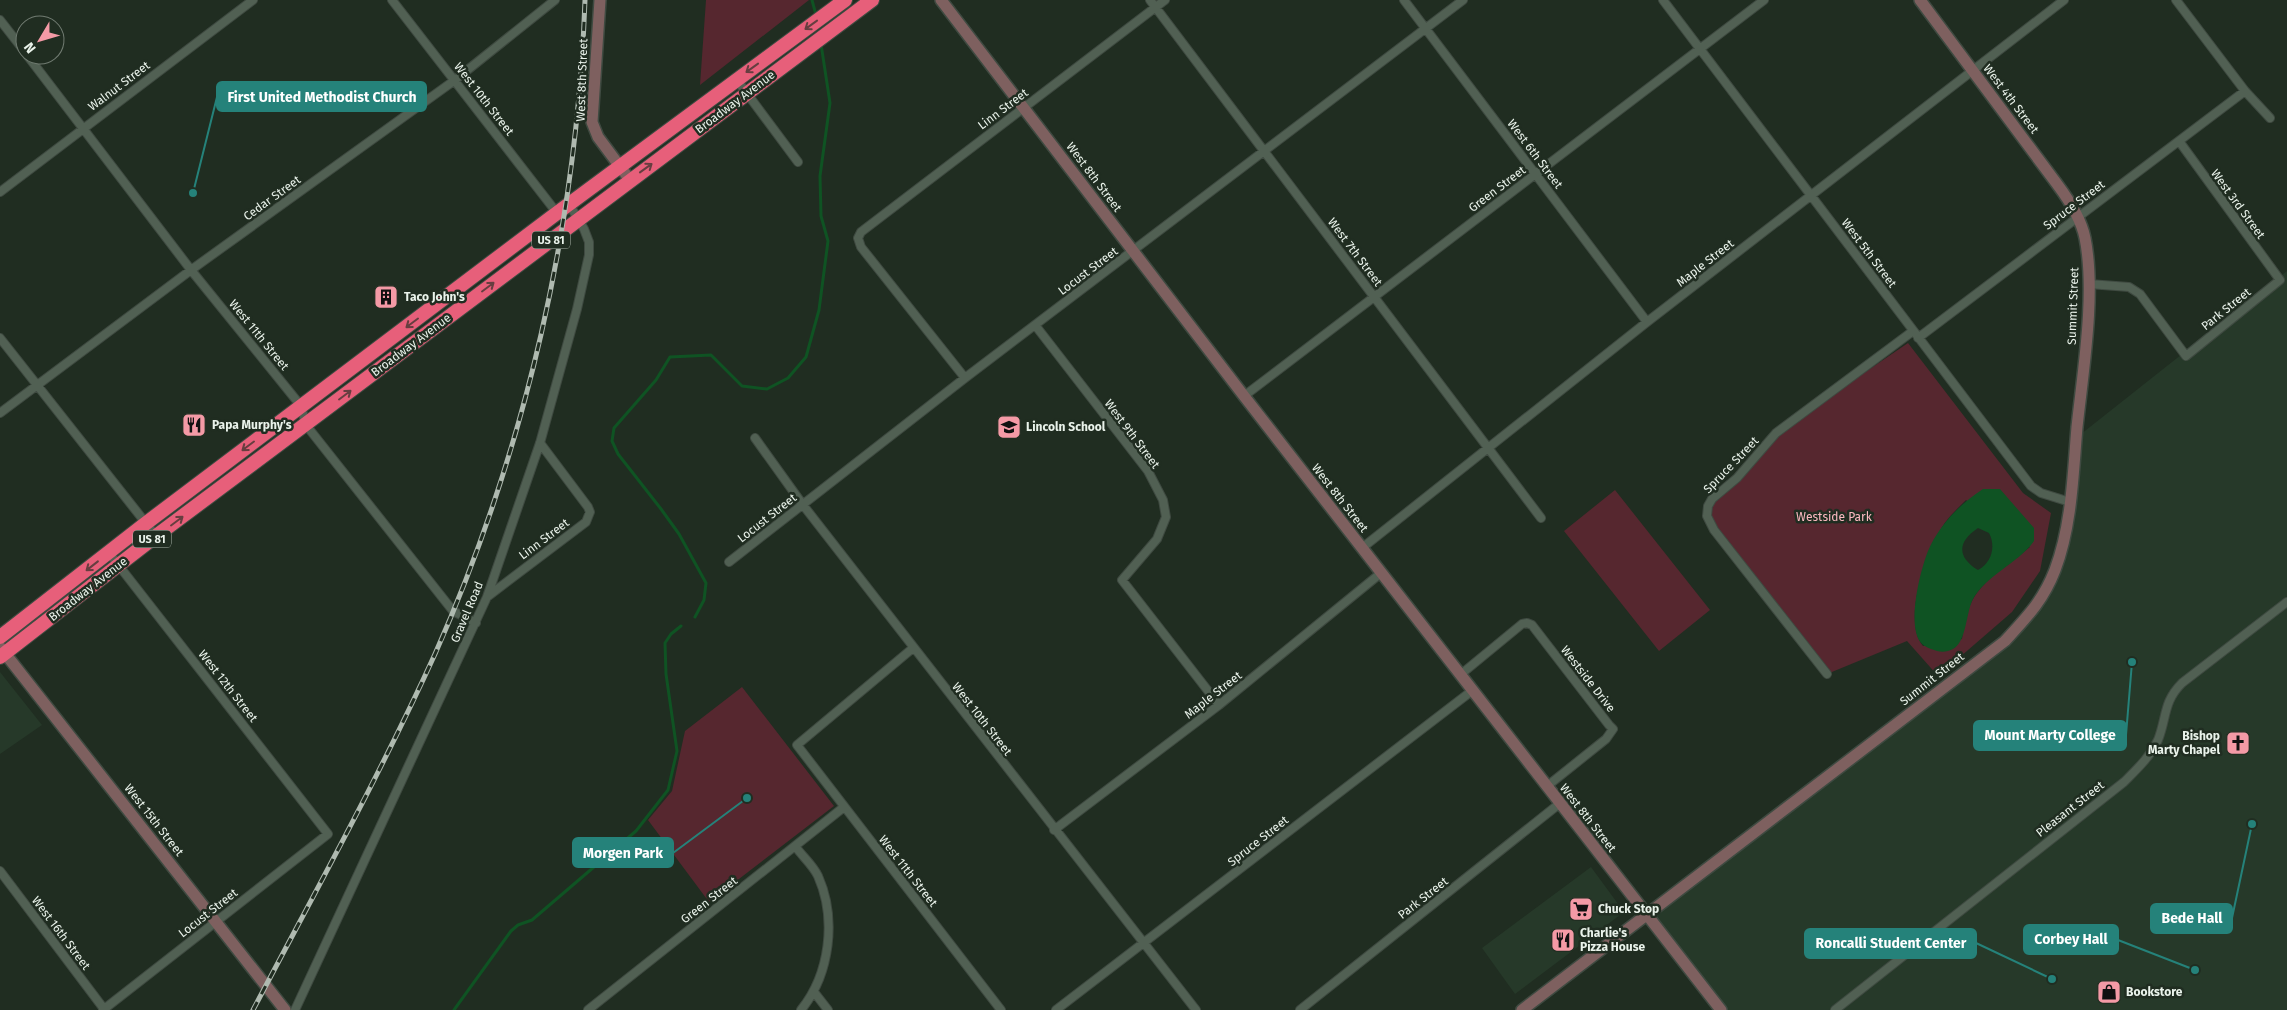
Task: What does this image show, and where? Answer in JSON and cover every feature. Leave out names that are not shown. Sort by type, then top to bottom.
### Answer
[{"type":"highway","name":"Broadway Avenue","points":[[0,637],[557,213],[845,0]]},
{"type":"highway","name":"Broadway Avenue","points":[[2,653],[872,0]]},
{"type":"street","name":"Walnut Street","points":[[0,192],[83,127],[253,0]]},
{"type":"street","name":"West 10th Street","points":[[392,0],[557,213]]},
{"type":"street","name":"Cedar Street","points":[[0,413],[192,270],[455,80],[555,0]]},
{"type":"street","name":"West 8th Street","points":[[600,0],[592,122],[598,137],[630,180]]},
{"type":"street","name":"West 8th Street","points":[[942,0],[1244,396],[1473,690],[1559,804],[1721,1010]]},
{"type":"street","name":"West 7th Street","points":[[1150,0],[1487,449],[1541,518]]},
{"type":"street","name":"Linn Street","points":[[965,378],[861,247],[858,238],[861,232],[1165,0]]},
{"type":"street","name":"West 6th Street","points":[[1404,0],[1647,322]]},
{"type":"street","name":"Locust Street","points":[[729,562],[965,378],[1463,0]]},
{"type":"street","name":"West 5th Street","points":[[1663,0],[2031,486],[2041,493],[2070,502]]},
{"type":"street","name":"Green Street","points":[[1244,396],[1764,0]]},
{"type":"street","name":"West 4th Street","points":[[1920,0],[2057,184],[2077,216]]},
{"type":"street","name":"Maple Street","points":[[1362,548],[1647,322],[2064,0]]},
{"type":"street","points":[[2176,0],[2245,91],[2270,118]]},
{"type":"street","name":"West 11th Street","points":[[0,20],[15,40]]},
{"type":"street","name":"West 11th Street","points":[[35,65],[192,270],[301,406],[306,425],[453,611],[476,623]]},
{"type":"street","points":[[736,80],[798,162]]},
{"type":"street","name":"Spruce Street","points":[[1918,338],[2077,216],[2245,91]]},
{"type":"street","name":"West 3rd Street","points":[[2178,141],[2280,280]]},
{"type":"street","name":"Gravel Road","points":[[295,1010],[476,623],[540,443],[587,269],[589,242],[569,204]]},
{"type":"street","name":"Summit Street","points":[[1522,1010],[2005,641],[2034,611],[2054,570],[2065,535],[2070,502],[2082,384],[2089,284],[2085,236],[2077,216]]},
{"type":"street","name":"Park Street","points":[[2089,284],[2129,287],[2140,294],[2186,356],[2280,280]]},
{"type":"street","name":"West 9th Street","points":[[1035,325],[1148,470],[1163,500],[1166,517],[1157,539],[1122,580],[1219,705]]},
{"type":"street","name":"Spruce Street","points":[[1827,674],[1714,530],[1707,516],[1708,506],[1712,499],[1737,478],[1776,433],[1913,330]]},
{"type":"street","points":[[0,338],[156,536]]},
{"type":"street","name":"West 10th Street","points":[[755,438],[802,505],[1196,1010]]},
{"type":"street","name":"Linn Street","points":[[487,596],[589,518],[588,507],[540,443]]},
{"type":"street","name":"West 12th Street","points":[[109,553],[328,834]]},
{"type":"street","name":"Maple Street","points":[[1054,830],[1219,705],[1381,573]]},
{"type":"street","name":"Pleasant Street","points":[[1834,1010],[2124,782],[2144,763],[2158,739],[2172,694],[2182,683],[2287,602]]},
{"type":"street","name":"Westside Drive","points":[[1460,675],[1522,624],[1527,623],[1532,625],[1612,729],[1606,739],[1546,787]]},
{"type":"street","name":"West 11th Street","points":[[913,648],[798,745],[1001,1010]]},
{"type":"street","name":"West 15th Street","points":[[2,653],[286,1010]]},
{"type":"street","name":"Spruce Street","points":[[1056,1010],[1473,690]]},
{"type":"street","name":"Park Street","points":[[1300,1010],[1559,804]]},
{"type":"street","name":"Green Street","points":[[588,1010],[844,807]]},
{"type":"street","name":"Locust Street","points":[[103,1009],[328,834]]},
{"type":"street","points":[[795,846],[817,874],[827,906],[826,956],[814,992],[801,1010]]},
{"type":"street","name":"West 16th Street","points":[[0,871],[103,1009]]},
{"type":"street","points":[[814,992],[828,1010]]},
{"type":"shaded area","points":[[2287,271],[2287,1010],[1721,1010],[1647,916],[2005,641],[2055,570],[2076,438]]},
{"type":"shaded area","points":[[1983,489],[2000,489],[2034,528],[2034,541],[1978,592],[1972,601],[1961,641],[1957,646],[1947,651],[1937,651],[1923,645],[1919,640],[1915,621],[1916,596],[1928,551],[1938,532],[1958,508]],"holes":[[[1978,528],[1989,533],[1992,543],[1991,554],[1987,563],[1978,570],[1963,555],[1963,544],[1971,533]]]},
{"type":"shaded area","points":[[0,672],[42,725],[0,754]]},
{"type":"shaded area","points":[[1591,867],[1624,912],[1515,994],[1482,948]]},
{"type":"green space","points":[[706,0],[809,0],[700,85]]},
{"type":"green space","name":"Westside Park","points":[[1908,343],[2023,493],[2051,513],[2040,571],[2012,612],[1938,676],[1907,641],[1827,674],[1707,516],[1712,499],[1776,433]],"holes":[[[1966,500],[2030,547],[1998,571],[1977,593],[1968,610],[1962,639],[1923,646],[1917,635],[1915,621],[1918,588],[1923,570],[1943,525]]]},
{"type":"green space","points":[[1615,490],[1710,610],[1659,651],[1564,531]]},
{"type":"green space","points":[[742,687],[834,806],[709,902],[648,820],[672,791],[685,731]]},
{"type":"waterway","points":[[812,0],[816,15]]},
{"type":"waterway","points":[[695,617],[704,600],[706,583],[679,534],[618,454],[612,441],[614,428],[656,380],[670,357],[711,355],[742,386],[767,389],[788,378],[806,357],[819,310],[828,241],[821,216],[820,176],[830,103],[821,44]]},
{"type":"waterway","points":[[454,1010],[511,931],[518,925],[532,920],[636,831],[668,790],[677,751],[666,674],[665,643],[671,634],[681,626]]},
{"type":"railway","points":[[253,1010],[347,833],[414,699],[467,576],[496,497],[520,416],[541,334],[558,251],[571,168],[580,84],[585,0]]},
{"type":"place","name":"First United Methodist Church","points":[[193,193]]},
{"type":"place","name":"Taco John's","points":[[386,297]]},
{"type":"place","name":"Papa Murphy's","points":[[194,425]]},
{"type":"place","name":"Lincoln School","points":[[1009,427]]},
{"type":"place","name":"Mount Marty College","points":[[2132,662]]},
{"type":"place","name":"Bishop Marty Chapel","points":[[2238,743]]},
{"type":"place","name":"Morgen Park","points":[[747,798]]},
{"type":"place","name":"Bede Hall","points":[[2252,824]]},
{"type":"place","name":"Chuck Stop","points":[[1581,909]]},
{"type":"place","name":"Charlie's Pizza House","points":[[1563,940]]},
{"type":"place","name":"Corbey Hall","points":[[2195,970]]},
{"type":"place","name":"Roncalli Student Center","points":[[2052,979]]},
{"type":"place","name":"Bookstore","points":[[2109,992]]}]
